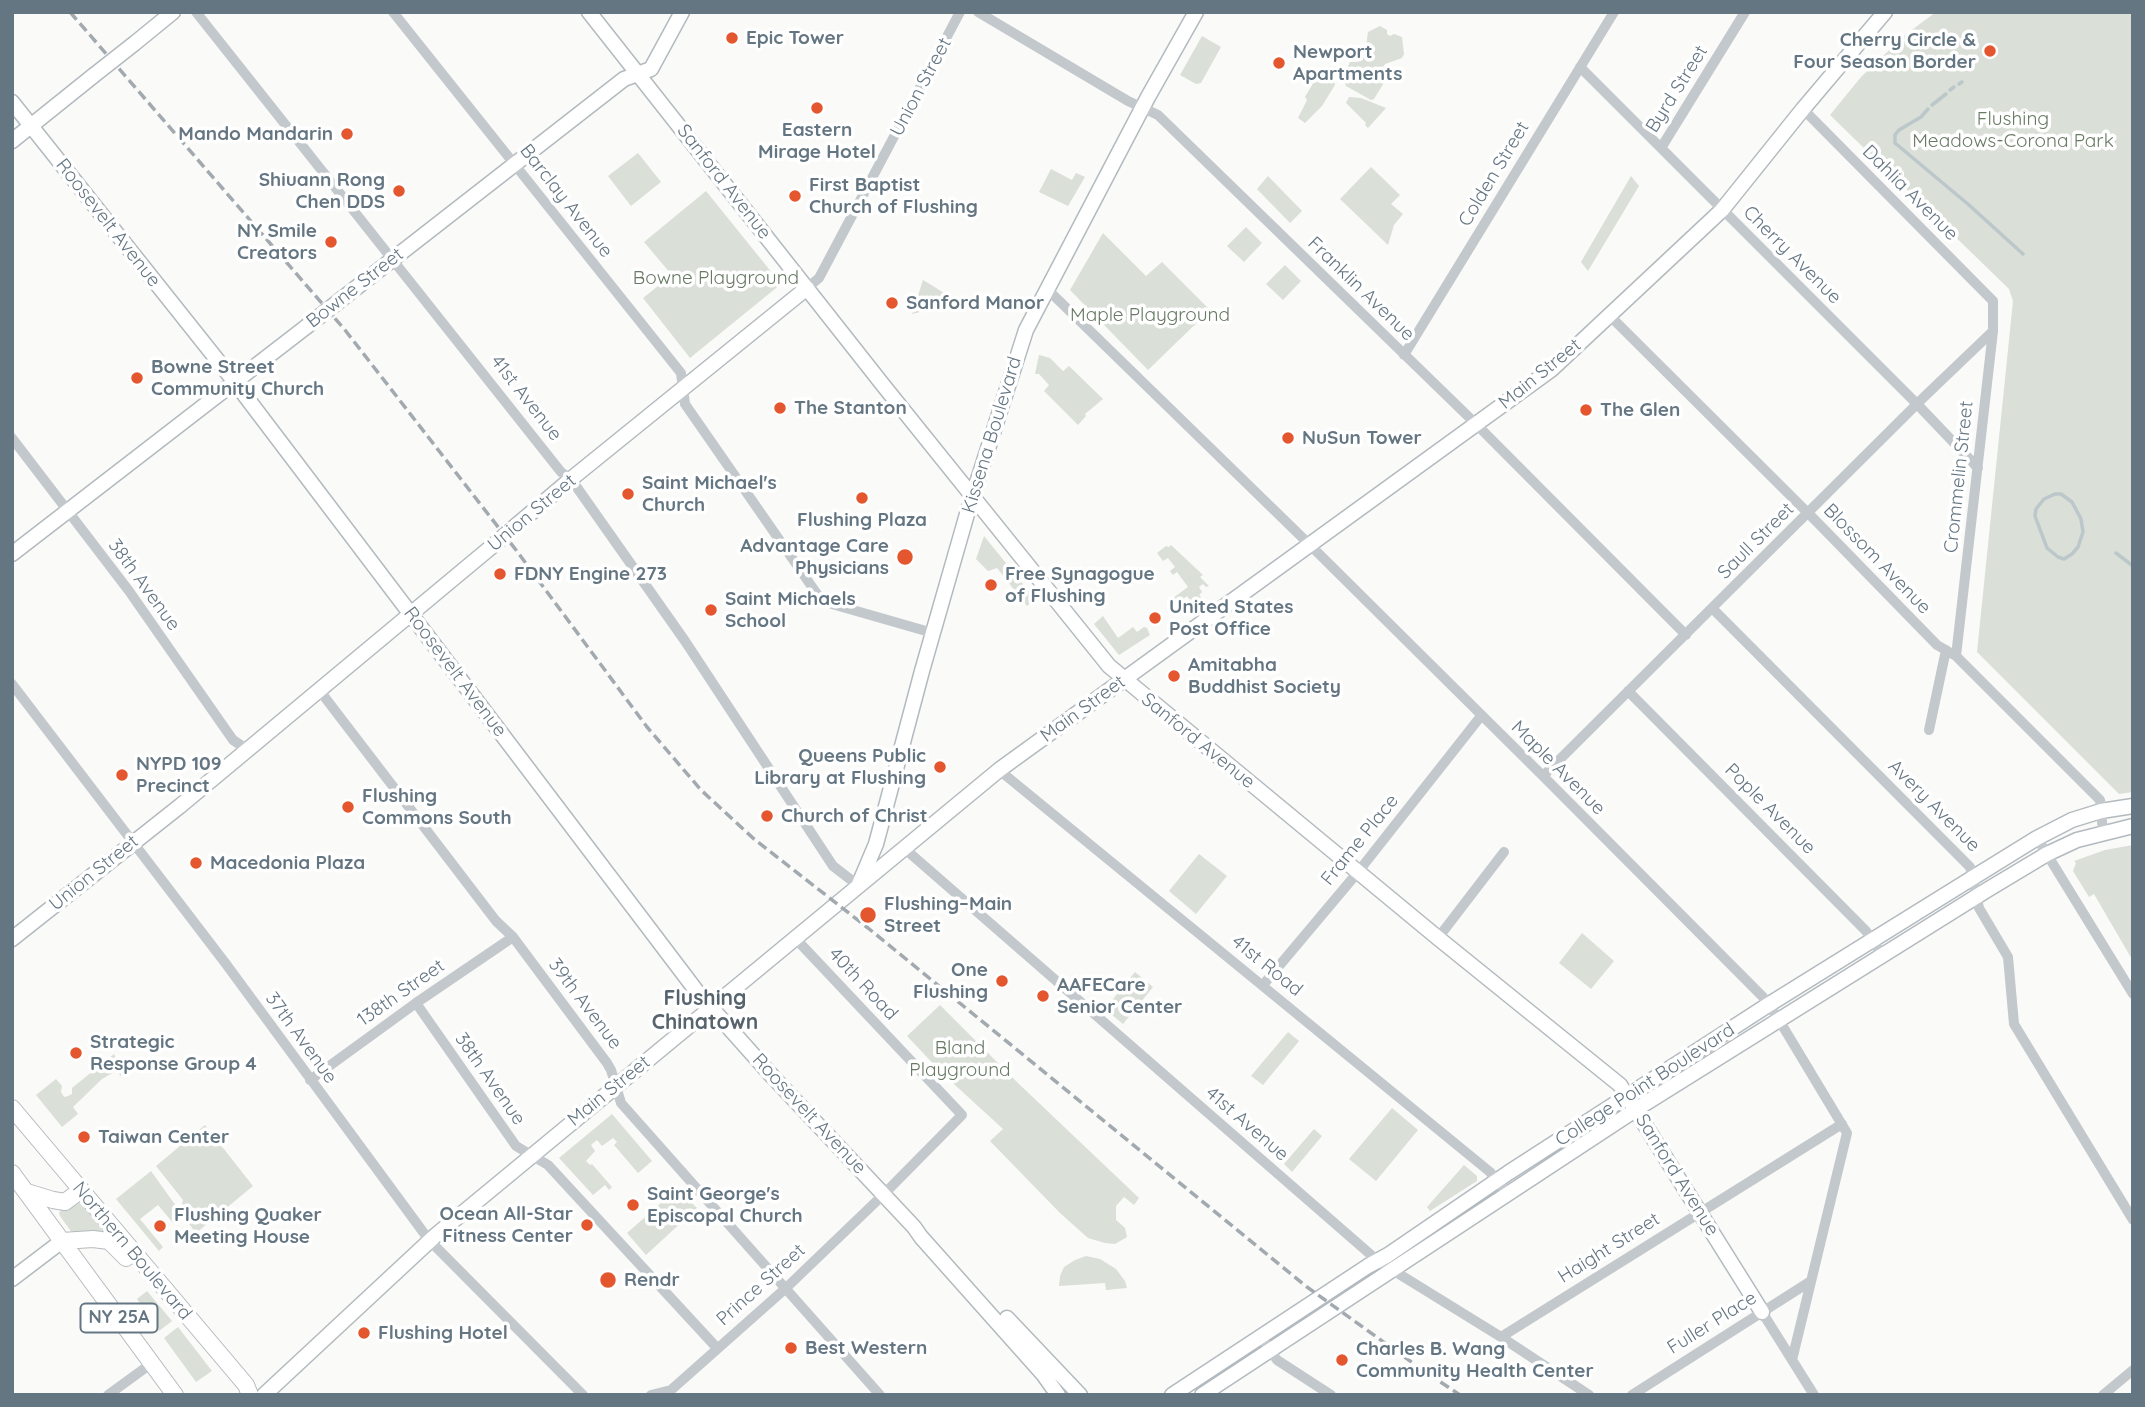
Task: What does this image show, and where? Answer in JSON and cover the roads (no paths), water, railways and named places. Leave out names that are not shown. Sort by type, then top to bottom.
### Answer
[{"type":"main road","points":[[12,141],[173,12]]},
{"type":"main road","name":"Sanford Avenue","points":[[589,12],[1110,666],[1357,872],[1616,1082],[1637,1110],[1762,1312]]},
{"type":"main road","name":"Bowne Street","points":[[12,554],[624,79],[651,69],[682,12]]},
{"type":"main road","name":"Kissena Boulevard","points":[[859,886],[876,844],[893,785],[906,724],[1017,352],[1142,108],[1196,12]]},
{"type":"main road","name":"Main Street","points":[[264,1395],[429,1241],[531,1154],[999,769],[1552,369],[1722,210],[1885,12]]},
{"type":"main road","name":"Roosevelt Avenue","points":[[12,102],[234,381],[710,1008],[914,1227],[1043,1374],[1058,1395]]},
{"type":"main road","name":"Union Street","points":[[12,939],[248,750],[571,479],[807,288]]},
{"type":"main road","name":"College Point Boulevard","points":[[1172,1395],[1627,1096],[1973,877],[2037,838],[2073,820],[2101,811],[2133,806]]},
{"type":"main road","name":"College Point Boulevard","points":[[1202,1395],[1637,1110],[2047,854],[2077,840],[2133,826]]},
{"type":"main road","name":"Northern Boulevard","points":[[12,1108],[246,1385],[250,1395]]},
{"type":"main road","name":"NY 25A","points":[[12,1173],[176,1395]]},
{"type":"main road","points":[[27,1192],[65,1202],[81,1190]]},
{"type":"main road","name":"Roosevelt Avenue","points":[[914,1227],[925,1233],[1080,1395]]},
{"type":"main road","points":[[88,1276],[88,1252],[93,1239]]},
{"type":"main road","points":[[12,1279],[62,1241],[108,1241],[139,1270],[148,1268]]},
{"type":"street","name":"41st Avenue","points":[[196,12],[561,472],[571,479],[685,641],[833,866],[859,886]]},
{"type":"street","name":"Barclay Avenue","points":[[393,12],[681,373],[685,404],[817,594],[825,602],[933,633]]},
{"type":"street","name":"Union Street","points":[[807,288],[819,278],[960,12]]},
{"type":"street","name":"Franklin Avenue","points":[[978,12],[1158,115],[1476,424],[1686,635]]},
{"type":"street","name":"Colden Street","points":[[1404,355],[1614,12]]},
{"type":"street","name":"Byrd Street","points":[[1661,148],[1745,12]]},
{"type":"street","name":"Cherry Avenue","points":[[1580,67],[1978,468]]},
{"type":"street","name":"Dahlia Avenue","points":[[1803,109],[1993,301]]},
{"type":"street","name":"Maple Avenue","points":[[1047,289],[1310,545],[1753,987],[1779,1020],[1842,1124]]},
{"type":"street","name":"Crommelin Street","points":[[1929,730],[1951,653],[1978,468],[1993,331],[1993,301]]},
{"type":"street","name":"Blossom Avenue","points":[[1610,316],[1937,645],[1951,653],[2100,800],[2103,832]]},
{"type":"street","name":"Saull Street","points":[[1543,776],[1993,331]]},
{"type":"street","name":"38th Avenue","points":[[12,438],[129,591],[233,740],[248,750]]},
{"type":"street","name":"Avery Avenue","points":[[1713,609],[1970,867],[1979,908],[2008,957],[2014,1024],[2133,1220]]},
{"type":"street","name":"37th Avenue","points":[[12,684],[226,964],[429,1241],[583,1395]]},
{"type":"street","name":"39th Avenue","points":[[320,691],[496,921],[513,937],[607,1063],[621,1102],[880,1395]]},
{"type":"street","name":"Pople Avenue","points":[[1628,691],[1866,931],[1883,956]]},
{"type":"street","name":"Frame Place","points":[[1263,985],[1481,716]]},
{"type":"street","name":"41st Road","points":[[999,769],[1490,1172],[1508,1194]]},
{"type":"street","points":[[2037,838],[2133,994]]},
{"type":"street","name":"41st Avenue","points":[[905,849],[1378,1261],[1589,1395]]},
{"type":"street","points":[[1438,938],[1504,852]]},
{"type":"street","name":"138th Street","points":[[310,1080],[513,937]]},
{"type":"street","name":"40th Road","points":[[796,938],[962,1115]]},
{"type":"street","name":"38th Avenue","points":[[416,1003],[516,1146],[548,1165],[717,1348]]},
{"type":"street","name":"Prince Street","points":[[651,1395],[668,1392],[786,1288],[962,1115]]},
{"type":"street","points":[[1792,1360],[1847,1133],[1842,1124]]},
{"type":"street","name":"Haight Street","points":[[1501,1337],[1842,1124]]},
{"type":"street","name":"Fuller Place","points":[[1632,1395],[1811,1281]]},
{"type":"street","name":"Sanford Avenue","points":[[1762,1312],[1814,1395]]},
{"type":"street","points":[[1261,1337],[1277,1360],[1331,1395]]},
{"type":"street","points":[[108,1395],[152,1363]]},
{"type":"street","points":[[2103,1395],[2133,1370]]},
{"type":"street","points":[[2114,1395],[2133,1370]]},
{"type":"waterway","points":[[1950,90],[1954,87]]},
{"type":"waterway","points":[[1932,105],[1946,94]]},
{"type":"waterway","points":[[1928,109],[1921,117],[1899,130],[1895,135],[1895,143],[2023,254]]},
{"type":"waterway","points":[[2055,494],[2061,494],[2072,502],[2081,519],[2083,532],[2078,547],[2064,559],[2047,548],[2035,516],[2036,509],[2044,499],[2055,494]]},
{"type":"waterway","points":[[2116,553],[2133,566]]},
{"type":"railway","points":[[70,12],[345,330],[516,550],[647,727],[701,790],[754,839],[868,928],[1307,1287],[1460,1395]]},
{"type":"place","name":"Epic Tower","points":[[732,38]]},
{"type":"place","name":"Cherry Circle & Four Season Border","points":[[1990,51]]},
{"type":"place","name":"Newport Apartments","points":[[1279,63]]},
{"type":"place","name":"Eastern Mirage Hotel","points":[[817,108]]},
{"type":"place","name":"Mando Mandarin","points":[[347,134]]},
{"type":"place","name":"Shiuann Rong Chen DDS","points":[[399,191]]},
{"type":"place","name":"First Baptist Church of Flushing","points":[[795,196]]},
{"type":"place","name":"NY Smile Creators","points":[[331,242]]},
{"type":"place","name":"Sanford Manor","points":[[892,303]]},
{"type":"place","name":"Bowne Street Community Church","points":[[137,378]]},
{"type":"place","name":"The Stanton","points":[[780,408]]},
{"type":"place","name":"The Glen","points":[[1586,410]]},
{"type":"place","name":"NuSun Tower","points":[[1288,438]]},
{"type":"place","name":"Saint Michael's Church","points":[[628,494]]},
{"type":"place","name":"Flushing Plaza","points":[[862,498]]},
{"type":"place","name":"Advantage Care Physicians","points":[[905,557]]},
{"type":"place","name":"FDNY Engine 273","points":[[500,574]]},
{"type":"place","name":"Free Synagogue of Flushing","points":[[991,585]]},
{"type":"place","name":"Saint Michaels School","points":[[711,610]]},
{"type":"place","name":"United States Post Office","points":[[1155,618]]},
{"type":"place","name":"Amitabha Buddhist Society","points":[[1174,676]]},
{"type":"place","name":"Queens Public Library at Flushing","points":[[940,767]]},
{"type":"place","name":"NYPD 109 Precinct","points":[[122,775]]},
{"type":"place","name":"Flushing Commons South","points":[[348,807]]},
{"type":"place","name":"Church of Christ","points":[[767,816]]},
{"type":"place","name":"Macedonia Plaza","points":[[196,863]]},
{"type":"place","name":"Flushing–Main Street","points":[[868,915]]},
{"type":"place","name":"One Flushing","points":[[1002,981]]},
{"type":"place","name":"AAFECare Senior Center","points":[[1043,996]]},
{"type":"place","name":"Strategic Response Group 4","points":[[76,1053]]},
{"type":"place","name":"Taiwan Center","points":[[84,1137]]},
{"type":"place","name":"Saint George's Episcopal Church","points":[[633,1205]]},
{"type":"place","name":"Ocean All-Star Fitness Center","points":[[587,1225]]},
{"type":"place","name":"Flushing Quaker Meeting House","points":[[160,1226]]},
{"type":"place","name":"Rendr","points":[[608,1280]]},
{"type":"place","name":"Flushing Hotel","points":[[364,1333]]},
{"type":"place","name":"Best Western","points":[[791,1348]]},
{"type":"place","name":"Charles B. Wang Community Health Center","points":[[1342,1360]]},
{"type":"district","name":"Flushing Chinatown","points":[[705,1011]]},
{"type":"park label","name":"Flushing Meadows-Corona Park","points":[[2013,130]]},
{"type":"park label","name":"Bowne Playground","points":[[716,278]]},
{"type":"park label","name":"Maple Playground","points":[[1150,315]]},
{"type":"park label","name":"Bland Playground","points":[[960,1059]]}]
